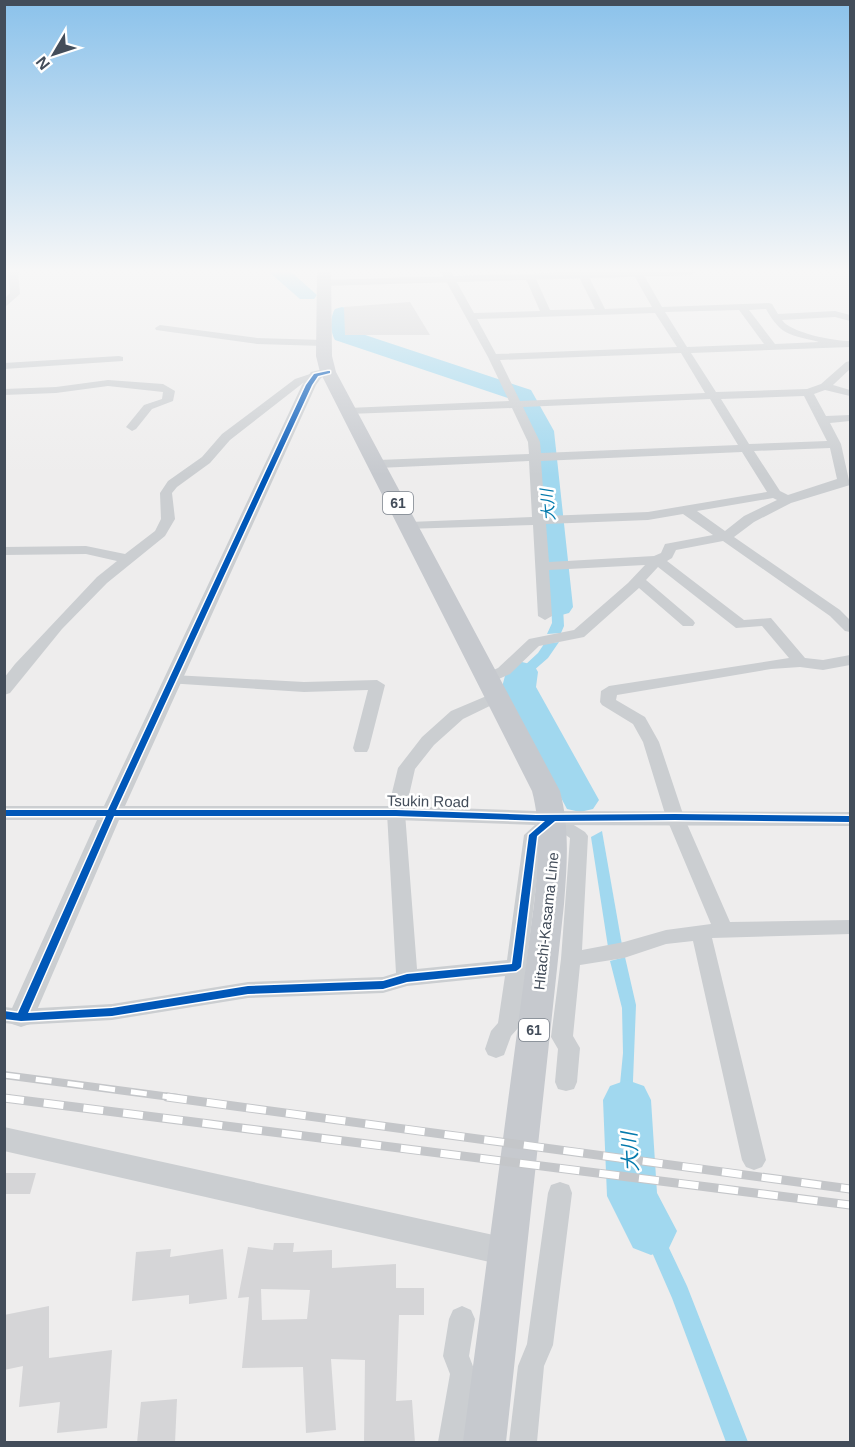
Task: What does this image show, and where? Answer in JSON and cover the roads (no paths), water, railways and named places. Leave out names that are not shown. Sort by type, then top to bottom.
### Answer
[{"type":"main road","name":"Hitachi-Kasama Line","points":[[324,340],[325,363],[322,373],[348,411],[378,464],[491,688],[546,791],[553,818],[554,843],[549,904],[485,1443]]},
{"type":"street","points":[[247,340],[324,343]]},
{"type":"street","points":[[484,340],[518,398],[542,457],[551,565],[545,616]]},
{"type":"street","points":[[677,340],[746,448],[781,497]]},
{"type":"street","points":[[766,340],[771,346]]},
{"type":"street","points":[[822,340],[839,344]]},
{"type":"street","points":[[493,357],[850,344]]},
{"type":"street","points":[[4,366],[119,359]]},
{"type":"street","points":[[348,411],[518,398],[713,396],[808,392],[825,386],[850,364]]},
{"type":"street","points":[[4,690],[57,626],[102,580],[160,533],[168,519],[166,493],[172,484],[206,460],[226,437],[299,381],[322,373]]},
{"type":"street","points":[[322,373],[309,385],[111,813],[13,1016],[112,1012],[248,990],[383,985],[407,978],[516,967]]},
{"type":"street","points":[[4,393],[56,390],[108,383],[163,387],[169,391],[167,400],[148,407],[132,427]]},
{"type":"street","points":[[825,386],[850,393]]},
{"type":"street","points":[[409,526],[648,516],[781,497],[848,481],[835,444],[808,392]]},
{"type":"street","points":[[822,420],[850,417]]},
{"type":"street","points":[[378,464],[835,444]]},
{"type":"street","points":[[407,978],[396,813],[407,768],[428,741],[491,688],[504,671],[534,642],[579,634],[657,560],[667,555],[670,547],[725,537],[781,497]]},
{"type":"street","points":[[686,510],[835,613],[850,628]]},
{"type":"street","points":[[4,551],[86,550],[128,560]]},
{"type":"street","points":[[551,565],[657,560],[741,625],[766,621],[800,662]]},
{"type":"street","points":[[638,580],[688,623]]},
{"type":"street","points":[[724,930],[675,817],[651,742],[639,721],[608,702],[609,691],[771,664],[800,662],[823,665],[850,660]]},
{"type":"street","points":[[173,680],[304,687],[377,685],[361,748]]},
{"type":"street","name":"Tsukin Road","points":[[4,813],[396,813],[553,818],[850,819]]},
{"type":"street","points":[[496,1048],[502,1031],[508,1027],[533,835],[553,818],[579,836],[571,959],[562,1037],[569,1048],[566,1082]]},
{"type":"street","points":[[571,959],[615,952],[666,938],[724,930],[850,927]]},
{"type":"street","points":[[701,933],[754,1160]]},
{"type":"street","points":[[4,1139],[507,1252]]},
{"type":"street","points":[[523,1443],[531,1366],[540,1346],[560,1193]]},
{"type":"street","points":[[453,1443],[463,1374],[456,1356],[462,1319]]},
{"type":"water","points":[[561,568],[564,626],[561,633],[547,634],[552,623],[550,569]]},
{"type":"water","points":[[559,642],[548,658],[525,678],[526,688],[540,714],[529,716],[510,679],[538,653],[544,644]]},
{"type":"water","points":[[545,720],[588,798],[575,799],[532,722]]},
{"type":"water","points":[[602,831],[622,945],[608,947],[591,837]]},
{"type":"water","points":[[625,957],[636,1005],[632,1106],[645,1138],[645,1152],[627,1148],[628,1132],[618,1105],[623,1053],[622,1008],[610,961]]},
{"type":"water","points":[[623,1186],[646,1190],[650,1208],[687,1286],[748,1442],[726,1442],[672,1298]]},
{"type":"waterway","name":"大川","points":[[357,340],[523,395],[542,431],[558,607]]},
{"type":"waterway","name":"大川","points":[[522,672],[519,687],[580,800]]},
{"type":"waterway","name":"大川","points":[[627,1100],[632,1196],[651,1231]]},
{"type":"railway","points":[[4,1075],[178,1098]]},
{"type":"railway","points":[[167,1097],[850,1189]]},
{"type":"railway","points":[[8,1098],[4,1098],[850,1205]]}]
